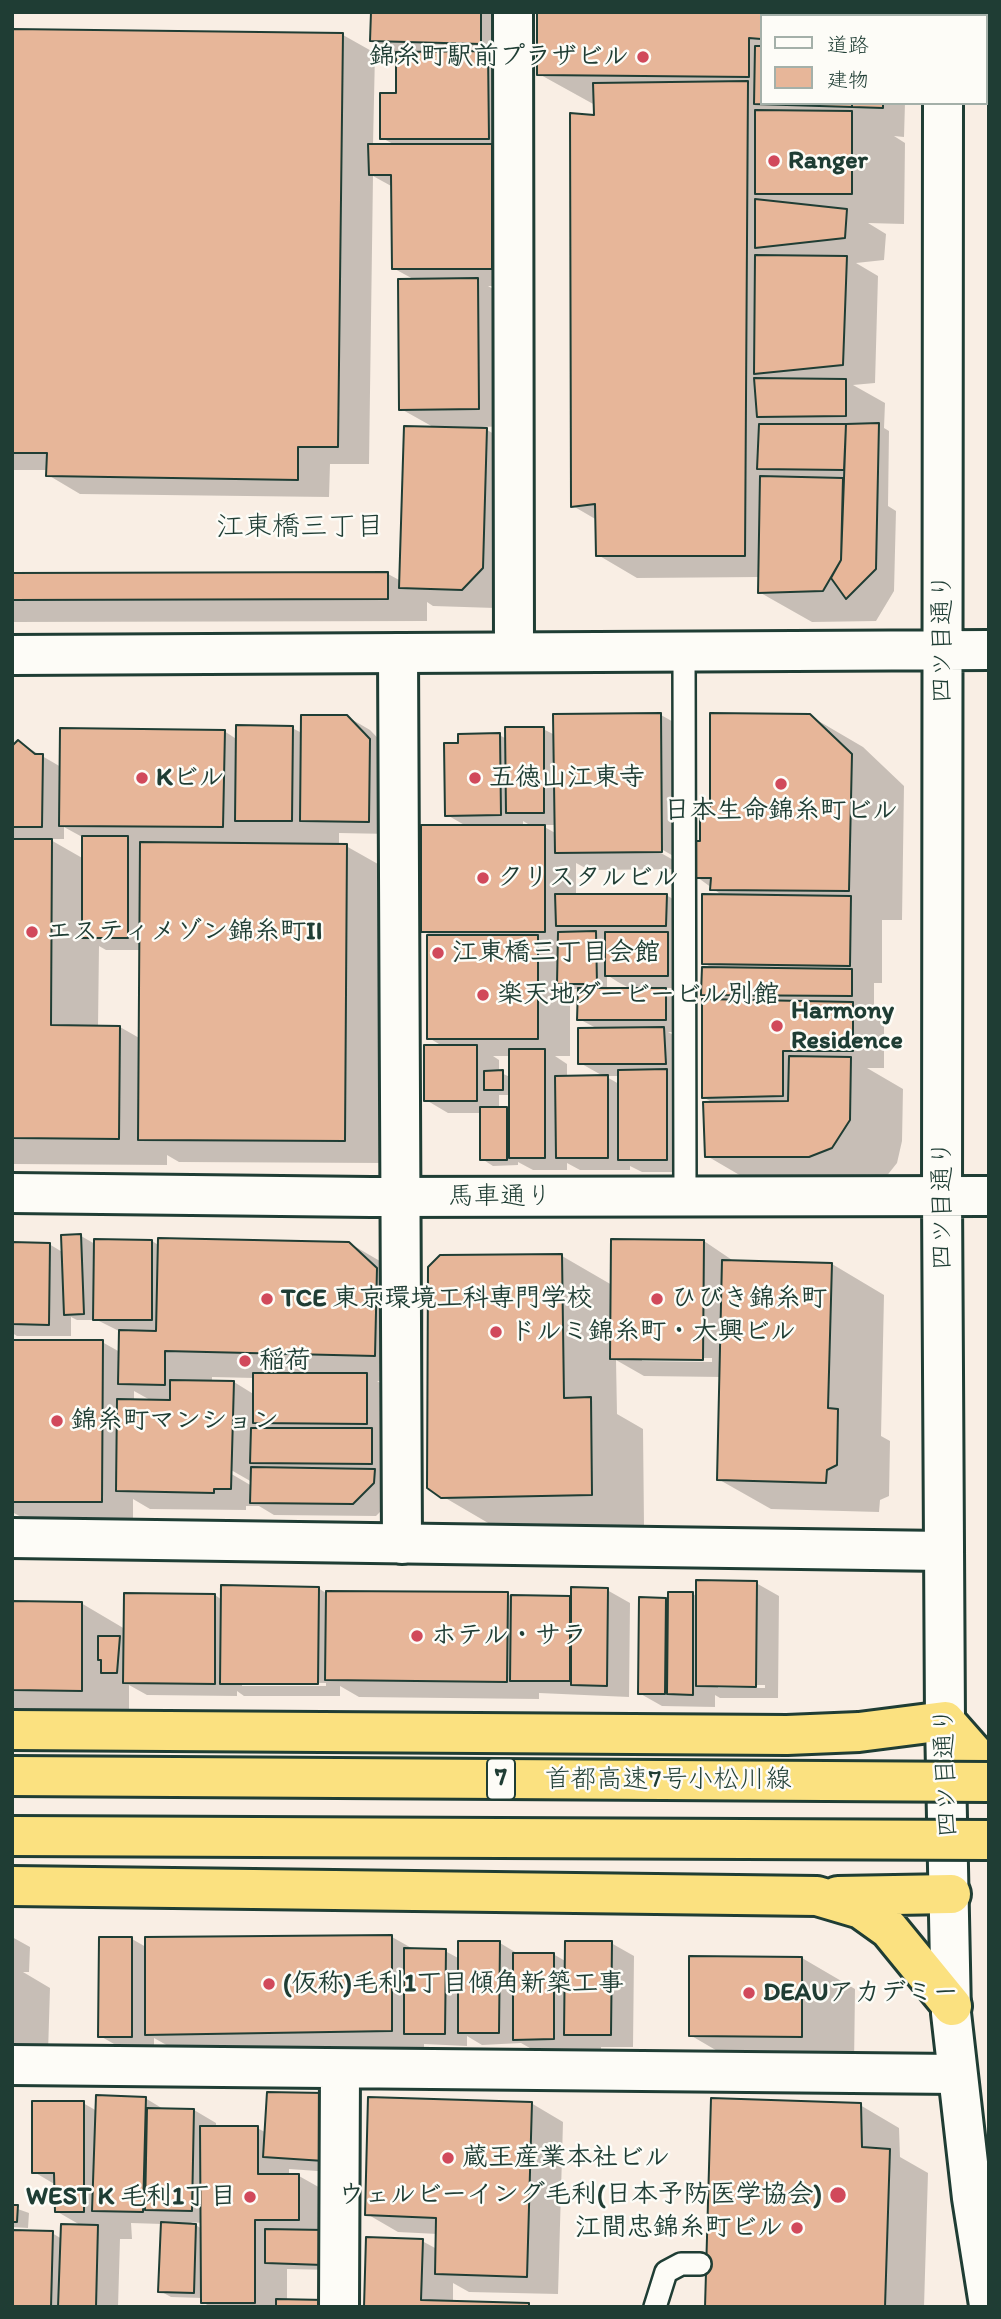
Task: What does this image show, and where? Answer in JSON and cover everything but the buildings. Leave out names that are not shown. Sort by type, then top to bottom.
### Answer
[{"type":"highway","points":[[12,1730],[787,1735],[859,1732],[967,1745]]},
{"type":"highway","name":"首都高速7号小松川線","points":[[12,1776],[989,1782]]},
{"type":"highway","name":"7","points":[[12,1836],[989,1840]]},
{"type":"highway","points":[[12,1886],[817,1896],[951,1894]]},
{"type":"highway","points":[[817,1896],[861,1909],[889,1929],[952,2007]]},
{"type":"street","points":[[513,12],[514,652]]},
{"type":"street","name":"四ツ目通り","points":[[943,105],[944,1551],[967,1745],[951,1894],[952,2007],[957,2074],[989,2305]]},
{"type":"street","points":[[12,655],[989,650]]},
{"type":"street","points":[[398,653],[402,1544]]},
{"type":"street","name":"馬車通り","points":[[12,1193],[401,1197],[989,1196]]},
{"type":"street","points":[[12,1538],[944,1551]]},
{"type":"street","points":[[12,2065],[957,2074]]},
{"type":"street","points":[[339,2307],[340,2070]]},
{"type":"lane","points":[[684,652],[685,1196]]},
{"type":"lane","points":[[656,2307],[666,2272],[681,2264],[700,2264]]},
{"type":"place","name":"錦糸町駅前プラザビル","points":[[643,57]]},
{"type":"place","name":"Ranger","points":[[774,161]]},
{"type":"place","name":"Kビル","points":[[142,778]]},
{"type":"place","name":"五徳山江東寺","points":[[475,778]]},
{"type":"place","name":"日本生命錦糸町ビル","points":[[781,784]]},
{"type":"place","name":"クリスタルビル","points":[[483,878]]},
{"type":"place","name":"エスティメゾン錦糸町II","points":[[32,932]]},
{"type":"place","name":"江東橋三丁目会館","points":[[438,953]]},
{"type":"place","name":"楽天地ダービービル別館","points":[[483,995]]},
{"type":"place","name":"Harmony Residence","points":[[777,1026]]},
{"type":"place","name":"TCE 東京環境工科専門学校","points":[[267,1299]]},
{"type":"place","name":"ひびき錦糸町","points":[[657,1299]]},
{"type":"place","name":"ドルミ錦糸町・大興ビル","points":[[496,1332]]},
{"type":"place","name":"稲荷","points":[[245,1361]]},
{"type":"place","name":"錦糸町マンション","points":[[57,1421]]},
{"type":"place","name":"ホテル・サラ","points":[[417,1636]]},
{"type":"place","name":"(仮称)毛利1丁目傾角新築工事","points":[[269,1984]]},
{"type":"place","name":"DEAUアカデミー","points":[[749,1993]]},
{"type":"place","name":"蔵王産業本社ビル","points":[[448,2158]]},
{"type":"place","name":"ウェルビーイング毛利(日本予防医学協会)","points":[[838,2195]]},
{"type":"place","name":"WEST K 毛利1丁目","points":[[250,2197]]},
{"type":"place","name":"江間忠錦糸町ビル","points":[[797,2228]]},
{"type":"district","name":"江東橋三丁目","points":[[300,528]]}]
